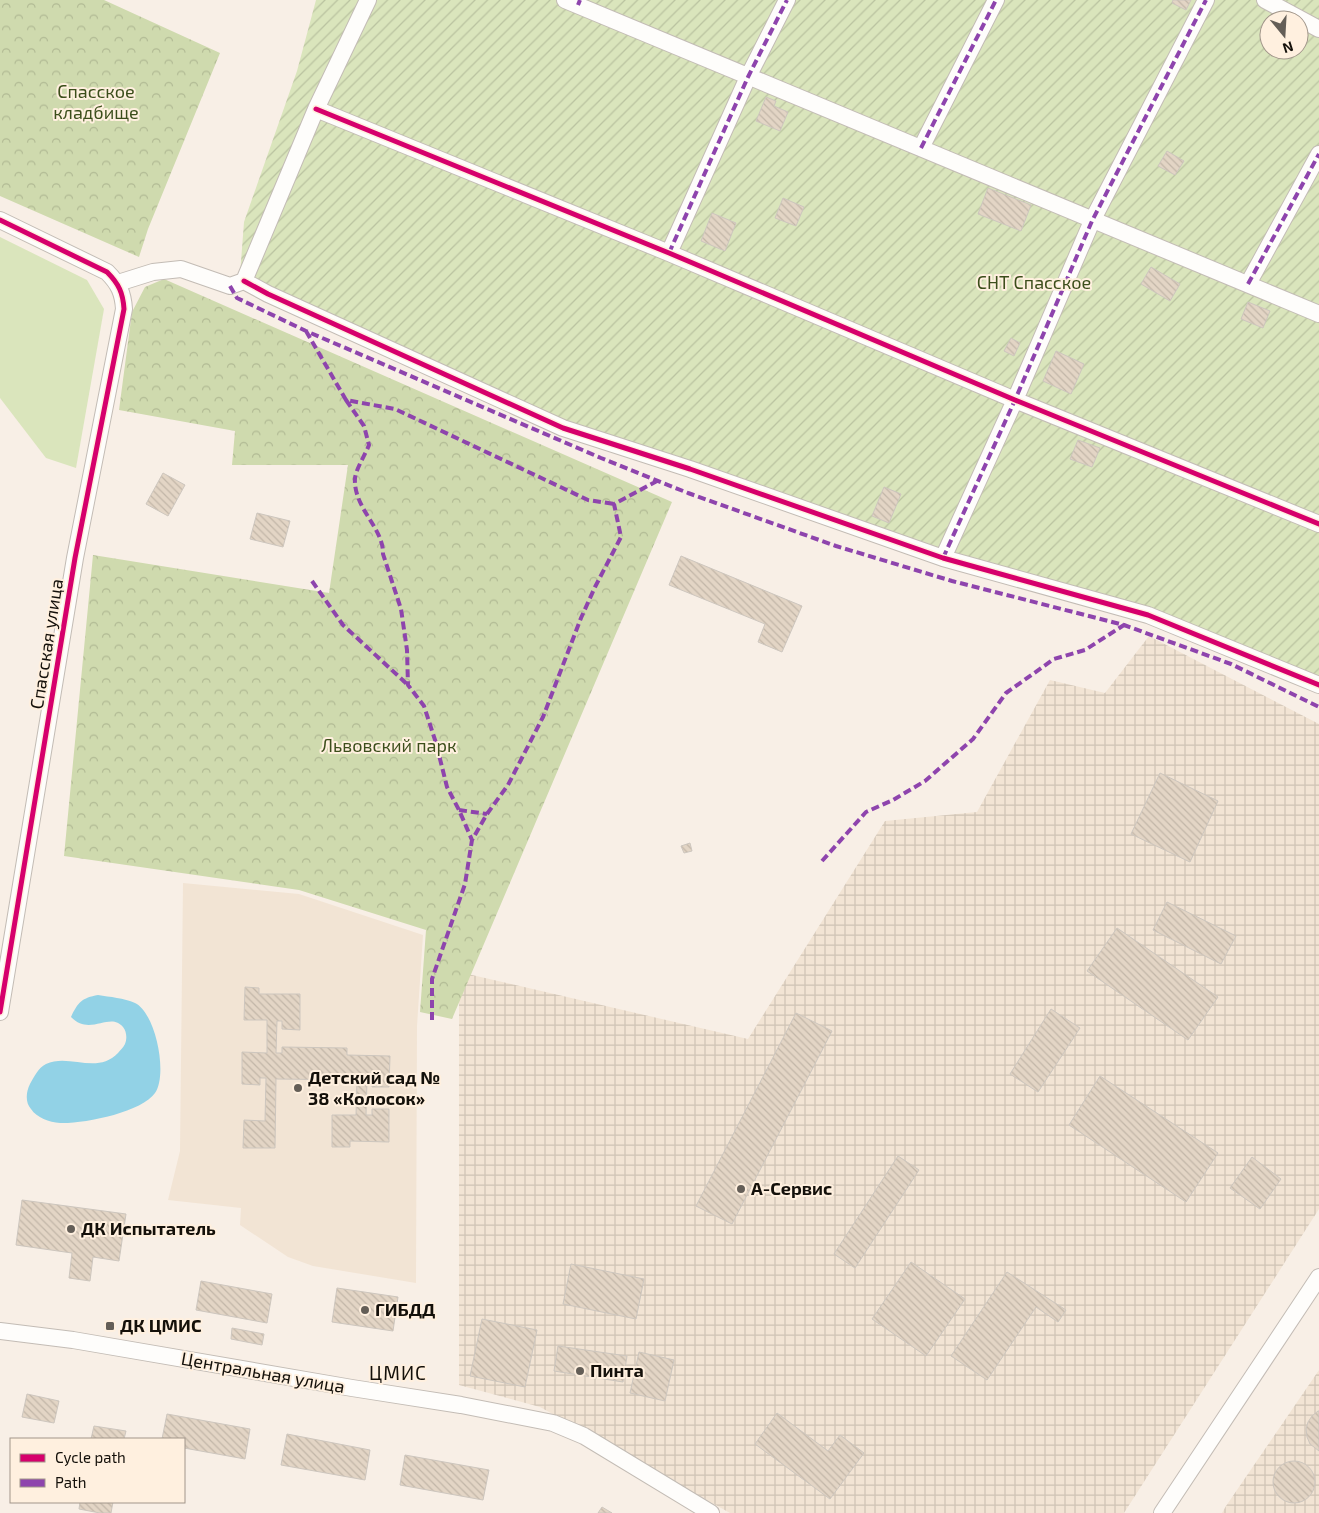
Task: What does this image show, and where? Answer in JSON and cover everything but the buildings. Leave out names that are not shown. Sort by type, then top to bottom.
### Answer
[{"type":"street","points":[[0,220],[108,272],[118,283],[153,272],[181,269],[230,286],[244,281],[316,109],[368,0]]},
{"type":"street","points":[[669,253],[748,77],[787,0]]},
{"type":"street","points":[[921,148],[996,0]]},
{"type":"street","points":[[943,558],[1015,400],[1092,220],[1206,0]]},
{"type":"street","points":[[1265,0],[1319,29]]},
{"type":"street","points":[[574,2],[748,77],[1319,314]]},
{"type":"street","points":[[316,109],[669,253],[1015,400],[1319,524]]},
{"type":"street","points":[[1248,284],[1319,154]]},
{"type":"street","points":[[244,281],[268,294],[563,428],[690,469],[943,558],[1148,615],[1319,685]]},
{"type":"street","name":"Спасская улица","points":[[0,1012],[75,558],[124,309],[124,295],[118,283]]},
{"type":"street","points":[[1162,1513],[1319,1277]]},
{"type":"street","name":"Центральная улица","points":[[0,1332],[73,1340],[461,1405],[553,1424],[584,1436],[711,1513]]},
{"type":"shaded area","name":"ЦМИС","points":[[1149,636],[1319,724],[1319,1209],[1124,1513],[730,1513],[540,1407],[459,1385],[459,972],[748,1039],[885,821],[977,812],[1050,680],[1105,693]]},
{"type":"shaded area","name":"Детский сад № 38 «Колосок»","points":[[183,883],[299,894],[423,935],[417,1026],[416,1283],[313,1266],[288,1257],[240,1225],[241,1208],[168,1200],[180,1151]]},
{"type":"shaded area","points":[[1319,1370],[1319,1513],[1222,1513],[1226,1506]]},
{"type":"green space","name":"Спасское кладбище","points":[[0,0],[104,0],[220,53],[148,229],[139,257],[0,196]]},
{"type":"green space","name":"СНТ Спасское","points":[[316,0],[1319,0],[1319,681],[1019,574],[726,487],[239,288],[244,222],[297,71]]},
{"type":"green space","points":[[0,237],[87,280],[104,309],[76,468],[46,458],[0,398]]},
{"type":"green space","name":"Львовский парк","points":[[164,279],[672,502],[452,1019],[420,1012],[426,930],[299,890],[64,856],[93,555],[329,593],[348,465],[232,465],[235,431],[119,410],[132,312],[145,287]]},
{"type":"water","points":[[98,995],[135,1003],[149,1019],[158,1045],[160,1059],[159,1084],[155,1093],[148,1100],[112,1116],[70,1123],[52,1122],[44,1119],[31,1109],[27,1097],[30,1084],[41,1068],[55,1061],[101,1062],[110,1059],[118,1053],[125,1044],[125,1031],[118,1023],[106,1022],[85,1025],[78,1023],[71,1017],[81,1002]]},
{"type":"marked path","points":[[578,5],[580,0]]},
{"type":"marked path","points":[[669,253],[748,77],[787,0]]},
{"type":"marked path","points":[[921,148],[996,0]]},
{"type":"marked path","points":[[943,558],[1015,400],[1092,221],[1206,0]]},
{"type":"marked path","points":[[1248,284],[1319,154]]},
{"type":"marked path","points":[[230,286],[237,298],[306,331],[601,458],[688,493],[836,546],[952,581],[1124,625],[1231,664],[1319,707]]},
{"type":"marked path","points":[[306,331],[346,400],[395,409],[588,500],[614,504]]},
{"type":"marked path","points":[[346,400],[364,426],[369,445],[356,474],[356,489],[363,508],[379,535],[383,554],[401,609],[407,650],[408,685],[424,706],[447,787],[472,840]]},
{"type":"marked path","points":[[432,1020],[432,979],[465,884],[472,840],[487,814],[508,785],[543,717],[581,618],[621,537],[614,504],[657,481]]},
{"type":"marked path","points":[[312,581],[343,625],[408,685]]},
{"type":"marked path","points":[[822,861],[866,812],[893,800],[925,781],[973,739],[1006,693],[1054,659],[1085,650],[1124,625]]},
{"type":"marked path","points":[[459,810],[487,814]]},
{"type":"cycle path","points":[[316,109],[669,253],[1015,400],[1319,524]]},
{"type":"cycle path","points":[[0,220],[107,272],[120,289],[124,309],[75,558],[0,1012]]},
{"type":"cycle path","points":[[244,281],[268,294],[563,428],[690,469],[943,558],[1148,615],[1319,685]]},
{"type":"place","name":"Детский сад № 38 «Колосок»","points":[[298,1088]]},
{"type":"place","name":"A-Сервис","points":[[741,1189]]},
{"type":"place","name":"ДК Испытатель","points":[[71,1229]]},
{"type":"place","name":"ГИБДД","points":[[365,1310]]},
{"type":"place","name":"ДК ЦМИС","points":[[110,1326]]},
{"type":"place","name":"Пинта","points":[[580,1371]]},
{"type":"district","name":"ЦМИС","points":[[398,1373]]}]
